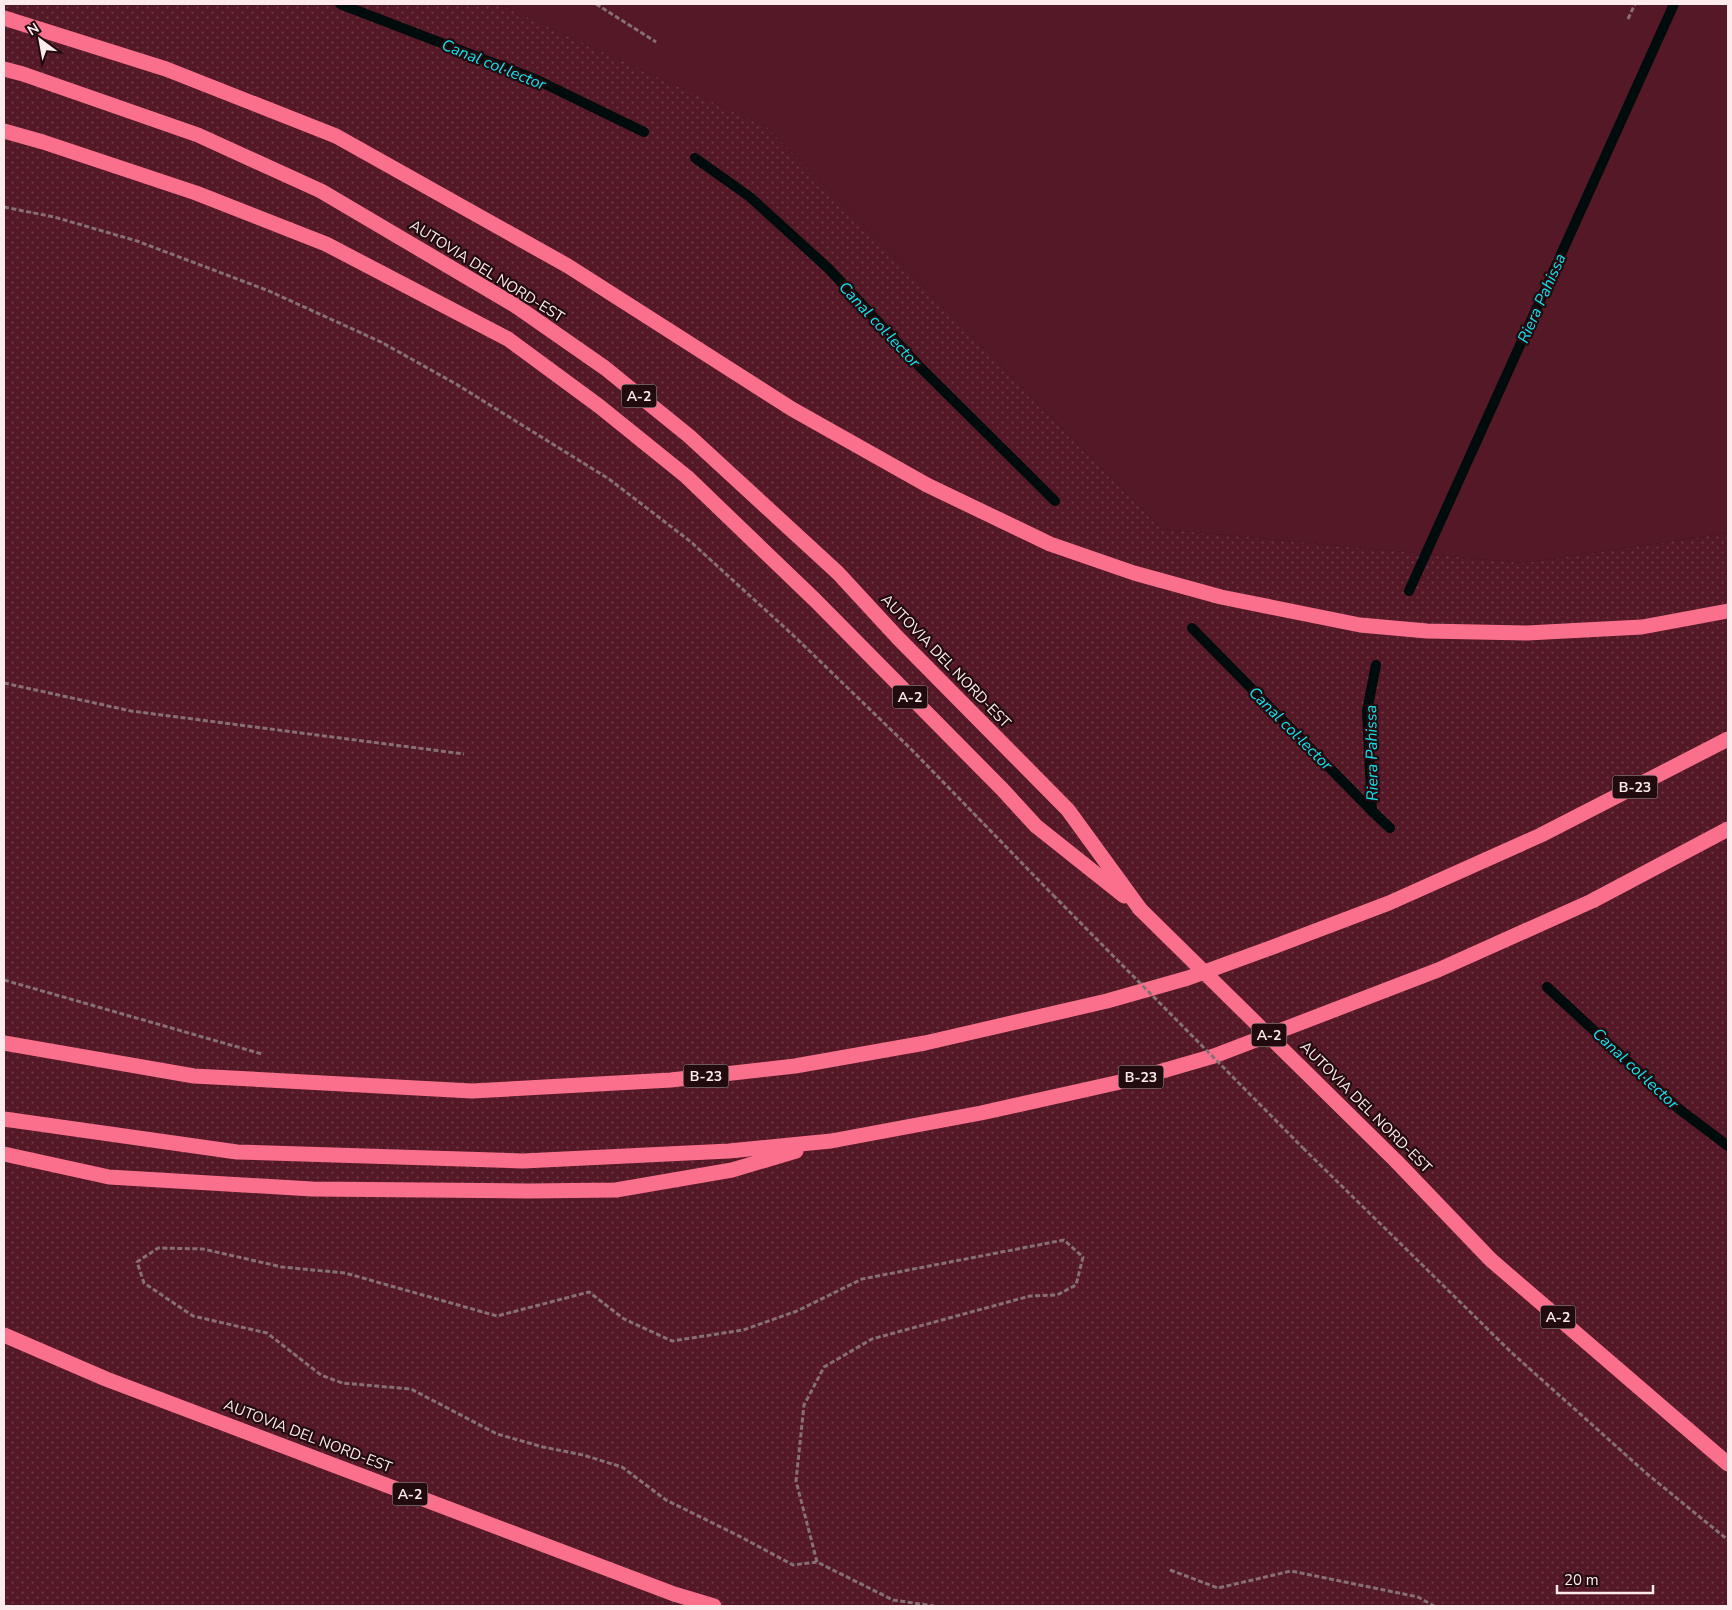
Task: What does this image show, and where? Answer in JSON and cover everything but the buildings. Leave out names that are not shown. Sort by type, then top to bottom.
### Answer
[{"type":"highway","points":[[4,18],[166,69],[336,136],[568,266],[792,409],[927,486],[1050,544],[1134,573],[1221,597],[1360,625],[1427,631],[1527,633],[1642,628],[1728,611]]},
{"type":"highway","name":"AUTOVIA DEL NORD-EST","points":[[4,69],[198,135],[321,191],[516,306],[605,368],[689,436],[838,573],[898,638],[1068,810],[1140,909],[1397,1162],[1492,1260],[1728,1464]]},
{"type":"highway","name":"A-2","points":[[4,131],[44,142],[196,193],[326,244],[508,339],[598,406],[687,477],[815,600],[1002,789],[1036,826],[1140,909]]},
{"type":"highway","name":"B-23","points":[[4,1043],[194,1076],[472,1091],[671,1080],[795,1066],[924,1043],[1107,1000],[1188,978],[1389,903],[1541,835],[1728,739]]},
{"type":"highway","name":"B-23","points":[[4,1119],[238,1152],[503,1160],[729,1150],[831,1141],[981,1114],[1138,1078],[1214,1056],[1438,970],[1592,901],[1728,829]]},
{"type":"highway","points":[[4,1154],[109,1177],[312,1189],[616,1190],[732,1170],[831,1141]]},
{"type":"highway","name":"AUTOVIA DEL NORD-EST","points":[[4,1335],[106,1379],[674,1594],[714,1606]]},
{"type":"path","points":[[596,4],[656,42]]},
{"type":"path","points":[[1628,19],[1635,4]]},
{"type":"path","points":[[4,207],[54,217],[137,241],[269,291],[381,342],[456,384],[609,479],[690,542],[794,636],[912,750],[1303,1148],[1511,1352],[1646,1473],[1728,1540]]},
{"type":"path","points":[[4,682],[131,711],[464,754]]},
{"type":"path","points":[[4,980],[263,1054]]},
{"type":"path","points":[[817,1562],[796,1481],[804,1405],[824,1367],[872,1339],[1030,1296],[1057,1295],[1076,1285],[1083,1257],[1064,1240],[862,1279],[797,1311],[744,1330],[672,1341],[624,1319],[589,1292],[497,1316],[345,1273],[282,1267],[203,1249],[158,1248],[137,1262],[144,1283],[193,1316],[267,1333],[321,1375],[342,1383],[411,1389],[497,1434],[543,1447],[583,1455],[622,1467],[666,1500],[793,1565],[817,1562],[893,1600],[934,1606]]},
{"type":"path","points":[[1170,1570],[1218,1588],[1292,1571],[1418,1597],[1434,1606]]},
{"type":"shaded area","points":[[4,4],[499,4],[767,127],[1162,529],[1523,563],[1728,533],[1728,1606],[4,1606]]},
{"type":"shaded area","points":[[498,4],[1728,4],[1728,533],[1523,563],[1162,529],[767,127]]},
{"type":"waterway","name":"Canal col·lector","points":[[340,4],[535,79],[644,132]]},
{"type":"waterway","name":"Riera Pahissa","points":[[1409,591],[1674,4]]},
{"type":"waterway","name":"Canal col·lector","points":[[695,158],[750,197],[829,269],[920,367],[1055,501]]},
{"type":"waterway","name":"Canal col·lector","points":[[1192,628],[1390,828]]},
{"type":"waterway","name":"Riera Pahissa","points":[[1372,811],[1367,711],[1376,665]]},
{"type":"waterway","name":"Canal col·lector","points":[[1547,987],[1679,1109],[1728,1146]]}]
